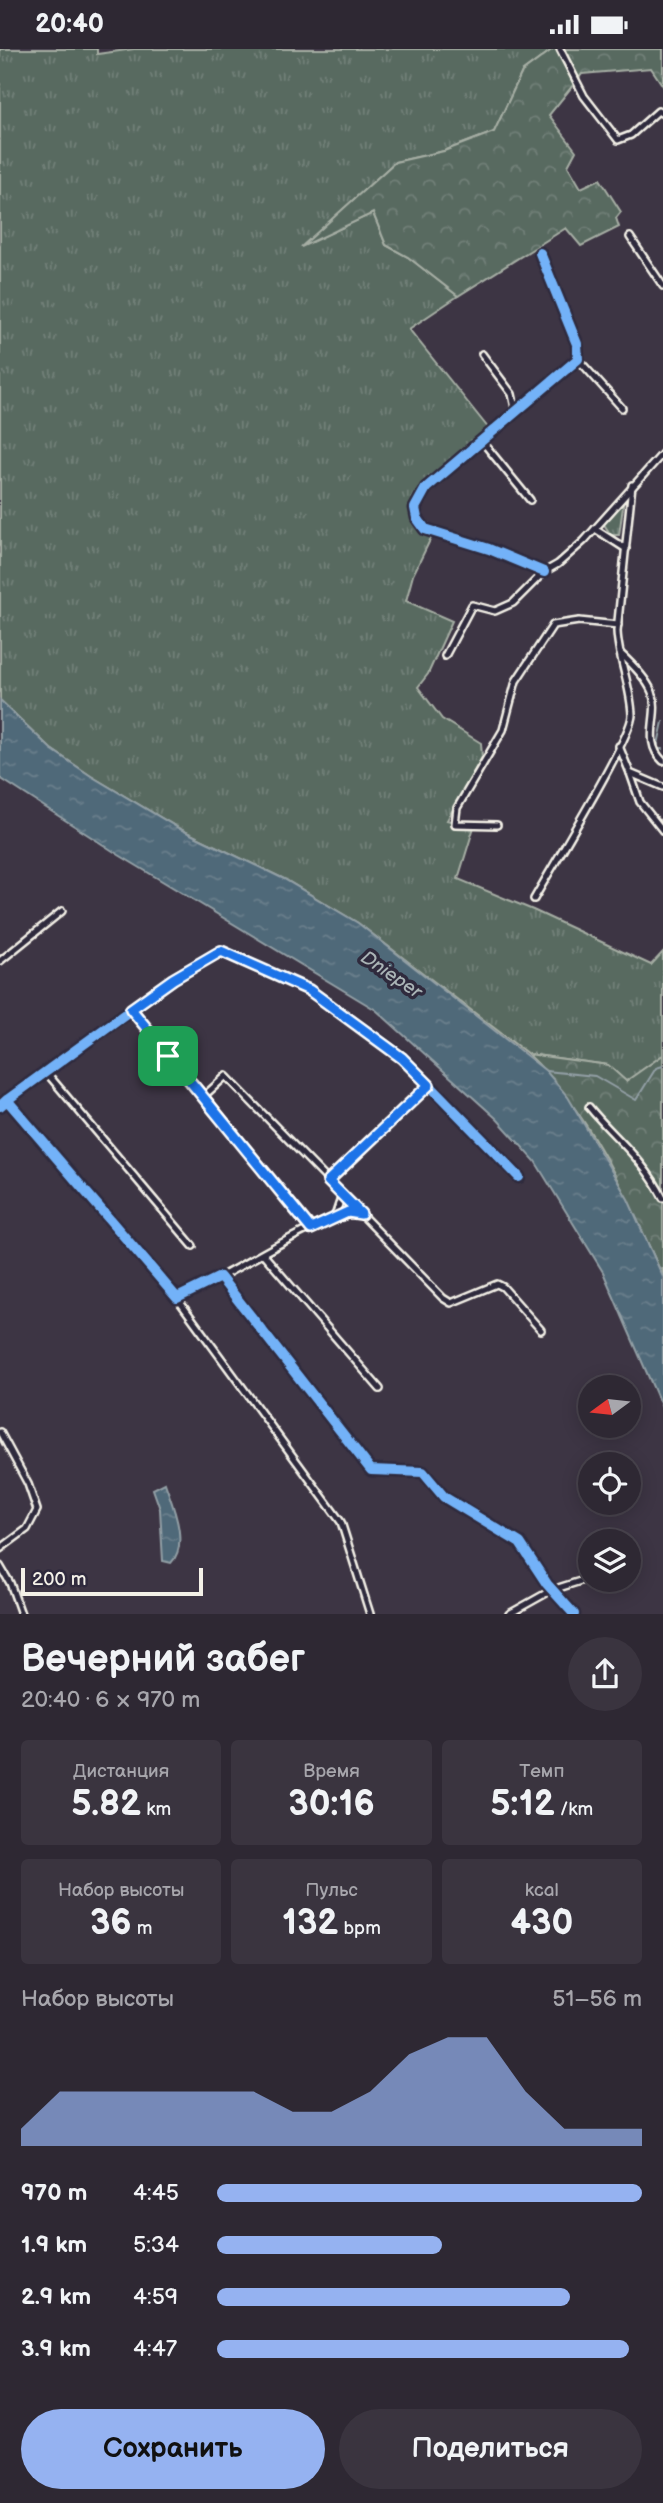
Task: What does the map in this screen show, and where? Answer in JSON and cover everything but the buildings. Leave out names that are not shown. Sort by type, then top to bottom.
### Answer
[{"type":"street","points":[[560,49],[584,96],[618,140],[631,135],[658,111],[663,114]]},
{"type":"street","points":[[630,237],[663,286]]},
{"type":"street","points":[[540,253],[577,344],[578,359],[622,408]]},
{"type":"street","points":[[482,354],[512,394],[516,413]]},
{"type":"street","points":[[544,572],[489,549],[425,529],[417,518],[416,502],[426,488],[578,359]]},
{"type":"street","points":[[482,442],[530,500]]},
{"type":"street","points":[[445,656],[472,605],[477,604],[489,612],[502,609],[525,593],[544,572],[558,564],[595,529],[663,453]]},
{"type":"street","points":[[534,899],[619,747],[632,717],[618,652],[618,625],[632,485]]},
{"type":"street","points":[[595,529],[625,548]]},
{"type":"street","points":[[497,825],[455,824],[457,808],[503,730],[516,681],[553,625],[579,621],[618,625]]},
{"type":"street","points":[[618,652],[652,692],[654,708],[650,731],[658,756],[663,761]]},
{"type":"street","points":[[619,747],[640,801],[663,831]]},
{"type":"street","points":[[629,773],[663,787]]},
{"type":"street","points":[[0,961],[62,911]]},
{"type":"street","points":[[0,1106],[173,979],[221,951],[309,990],[402,1058],[519,1177]]},
{"type":"street","points":[[131,1009],[311,1229]]},
{"type":"street","points":[[46,1072],[193,1246]]},
{"type":"street","points":[[204,1096],[226,1076],[443,1298],[451,1303],[460,1301],[497,1284],[503,1287],[541,1330]]},
{"type":"street","points":[[328,1181],[429,1085]]},
{"type":"street","points":[[7,1100],[177,1298],[341,1522],[370,1614]]},
{"type":"street","points":[[589,1107],[610,1133],[649,1170],[663,1198]]},
{"type":"street","points":[[334,1219],[342,1195]]},
{"type":"street","points":[[177,1298],[348,1212],[361,1214]]},
{"type":"street","points":[[264,1255],[380,1389]]},
{"type":"street","points":[[220,1277],[371,1470],[423,1472],[444,1497],[520,1543],[552,1590],[574,1614]]},
{"type":"street","points":[[0,1431],[28,1485],[37,1510],[27,1529],[0,1549]]},
{"type":"street","points":[[0,1566],[10,1583],[21,1614]]},
{"type":"street","points":[[509,1614],[552,1590],[578,1582]]},
{"type":"green space","points":[[0,49],[97,49],[97,54],[134,49],[553,49],[522,72],[494,132],[444,151],[395,162],[304,245],[373,213],[386,245],[408,257],[458,296],[409,329],[493,434],[420,492],[414,507],[433,528],[433,534],[413,575],[406,601],[452,621],[428,674],[418,687],[442,719],[481,743],[482,757],[447,820],[474,827],[458,879],[533,910],[651,965],[663,952],[663,1055],[626,1082],[608,1065],[528,1054],[358,923],[284,879],[180,829],[91,776],[51,749],[0,700]]},
{"type":"green space","points":[[553,49],[663,49],[663,86],[651,68],[582,74],[549,115],[576,151],[568,166],[581,188],[600,179],[621,212],[616,218],[619,227],[581,246],[566,228],[458,296],[408,257],[386,245],[373,213],[301,247],[395,162],[444,151],[494,132],[522,72]]},
{"type":"green space","points":[[625,493],[619,535],[611,535],[603,523]]},
{"type":"green space","points":[[528,1054],[608,1065],[626,1081],[663,1055],[663,1277],[606,1158],[571,1103]]},
{"type":"water","name":"Dnieper","points":[[0,700],[51,749],[91,776],[180,829],[284,879],[358,923],[546,1071],[568,1097],[628,1199],[663,1277],[663,1410],[603,1272],[535,1161],[497,1119],[376,1010],[119,855],[0,778]]},
{"type":"water","points":[[165,1483],[179,1535],[179,1545],[171,1563],[163,1561],[160,1509],[153,1489]]},
{"type":"waterway","points":[[663,722],[657,749],[663,749]]},
{"type":"waterway","points":[[546,1071],[595,1076],[636,1100],[656,1068],[663,1066]]},
{"type":"cycle path","points":[[540,253],[577,344],[578,359],[426,488],[415,508],[417,518],[425,529],[489,549],[544,572]]},
{"type":"cycle path","points":[[7,1100],[173,979],[221,951],[309,990],[402,1057],[519,1177]]},
{"type":"cycle path","points":[[0,1106],[7,1100],[177,1298],[220,1277],[371,1470],[423,1472],[444,1497],[520,1543],[547,1584],[574,1614]]},
{"type":"route","points":[[221,951],[309,990],[402,1058],[429,1085],[370,1138],[328,1181],[361,1214],[348,1212],[311,1229],[233,1136],[204,1096],[168,1056],[131,1009],[173,979],[221,951]]}]
